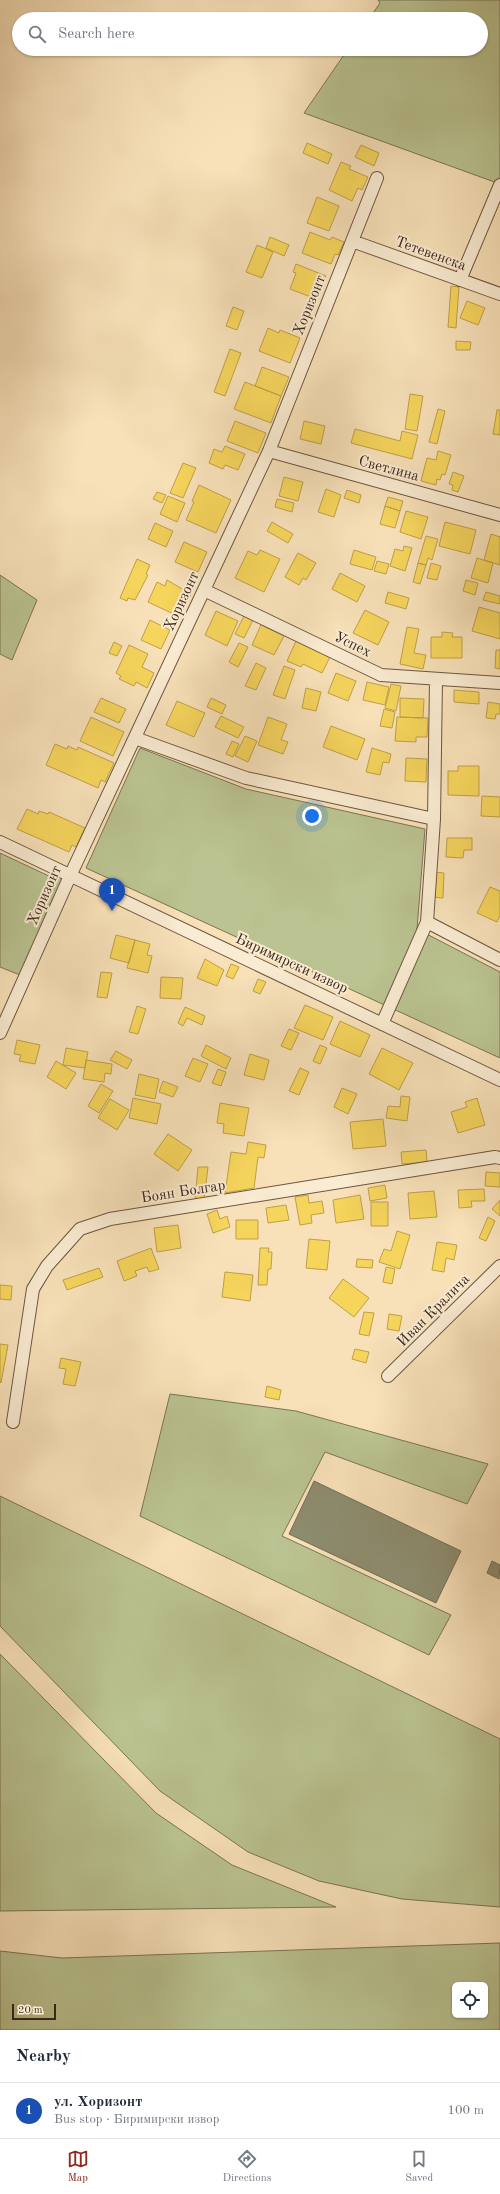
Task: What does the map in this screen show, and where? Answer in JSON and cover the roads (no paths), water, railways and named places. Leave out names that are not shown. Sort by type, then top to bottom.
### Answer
[{"type":"street","name":"Хоризонт","points":[[0,1033],[70,876],[269,451],[377,178]]},
{"type":"street","points":[[460,280],[500,185]]},
{"type":"street","name":"Тетевенска","points":[[352,241],[500,294]]},
{"type":"street","name":"Светлина","points":[[269,451],[500,515]]},
{"type":"street","name":"Успех","points":[[204,590],[381,675],[436,680],[500,683]]},
{"type":"street","points":[[382,1024],[427,922],[434,819],[436,680]]},
{"type":"street","points":[[135,738],[246,778],[434,819]]},
{"type":"street","name":"Биримирски извор","points":[[0,842],[500,1080]]},
{"type":"street","points":[[427,922],[500,960]]},
{"type":"street","name":"Боян Болгар","points":[[13,1422],[33,1289],[47,1266],[80,1229],[110,1219],[495,1157],[500,1158]]},
{"type":"street","name":"Иван Кралича","points":[[388,1376],[500,1266]]},
{"type":"place","name":"ул. Хоризонт","points":[[112,911]]}]
